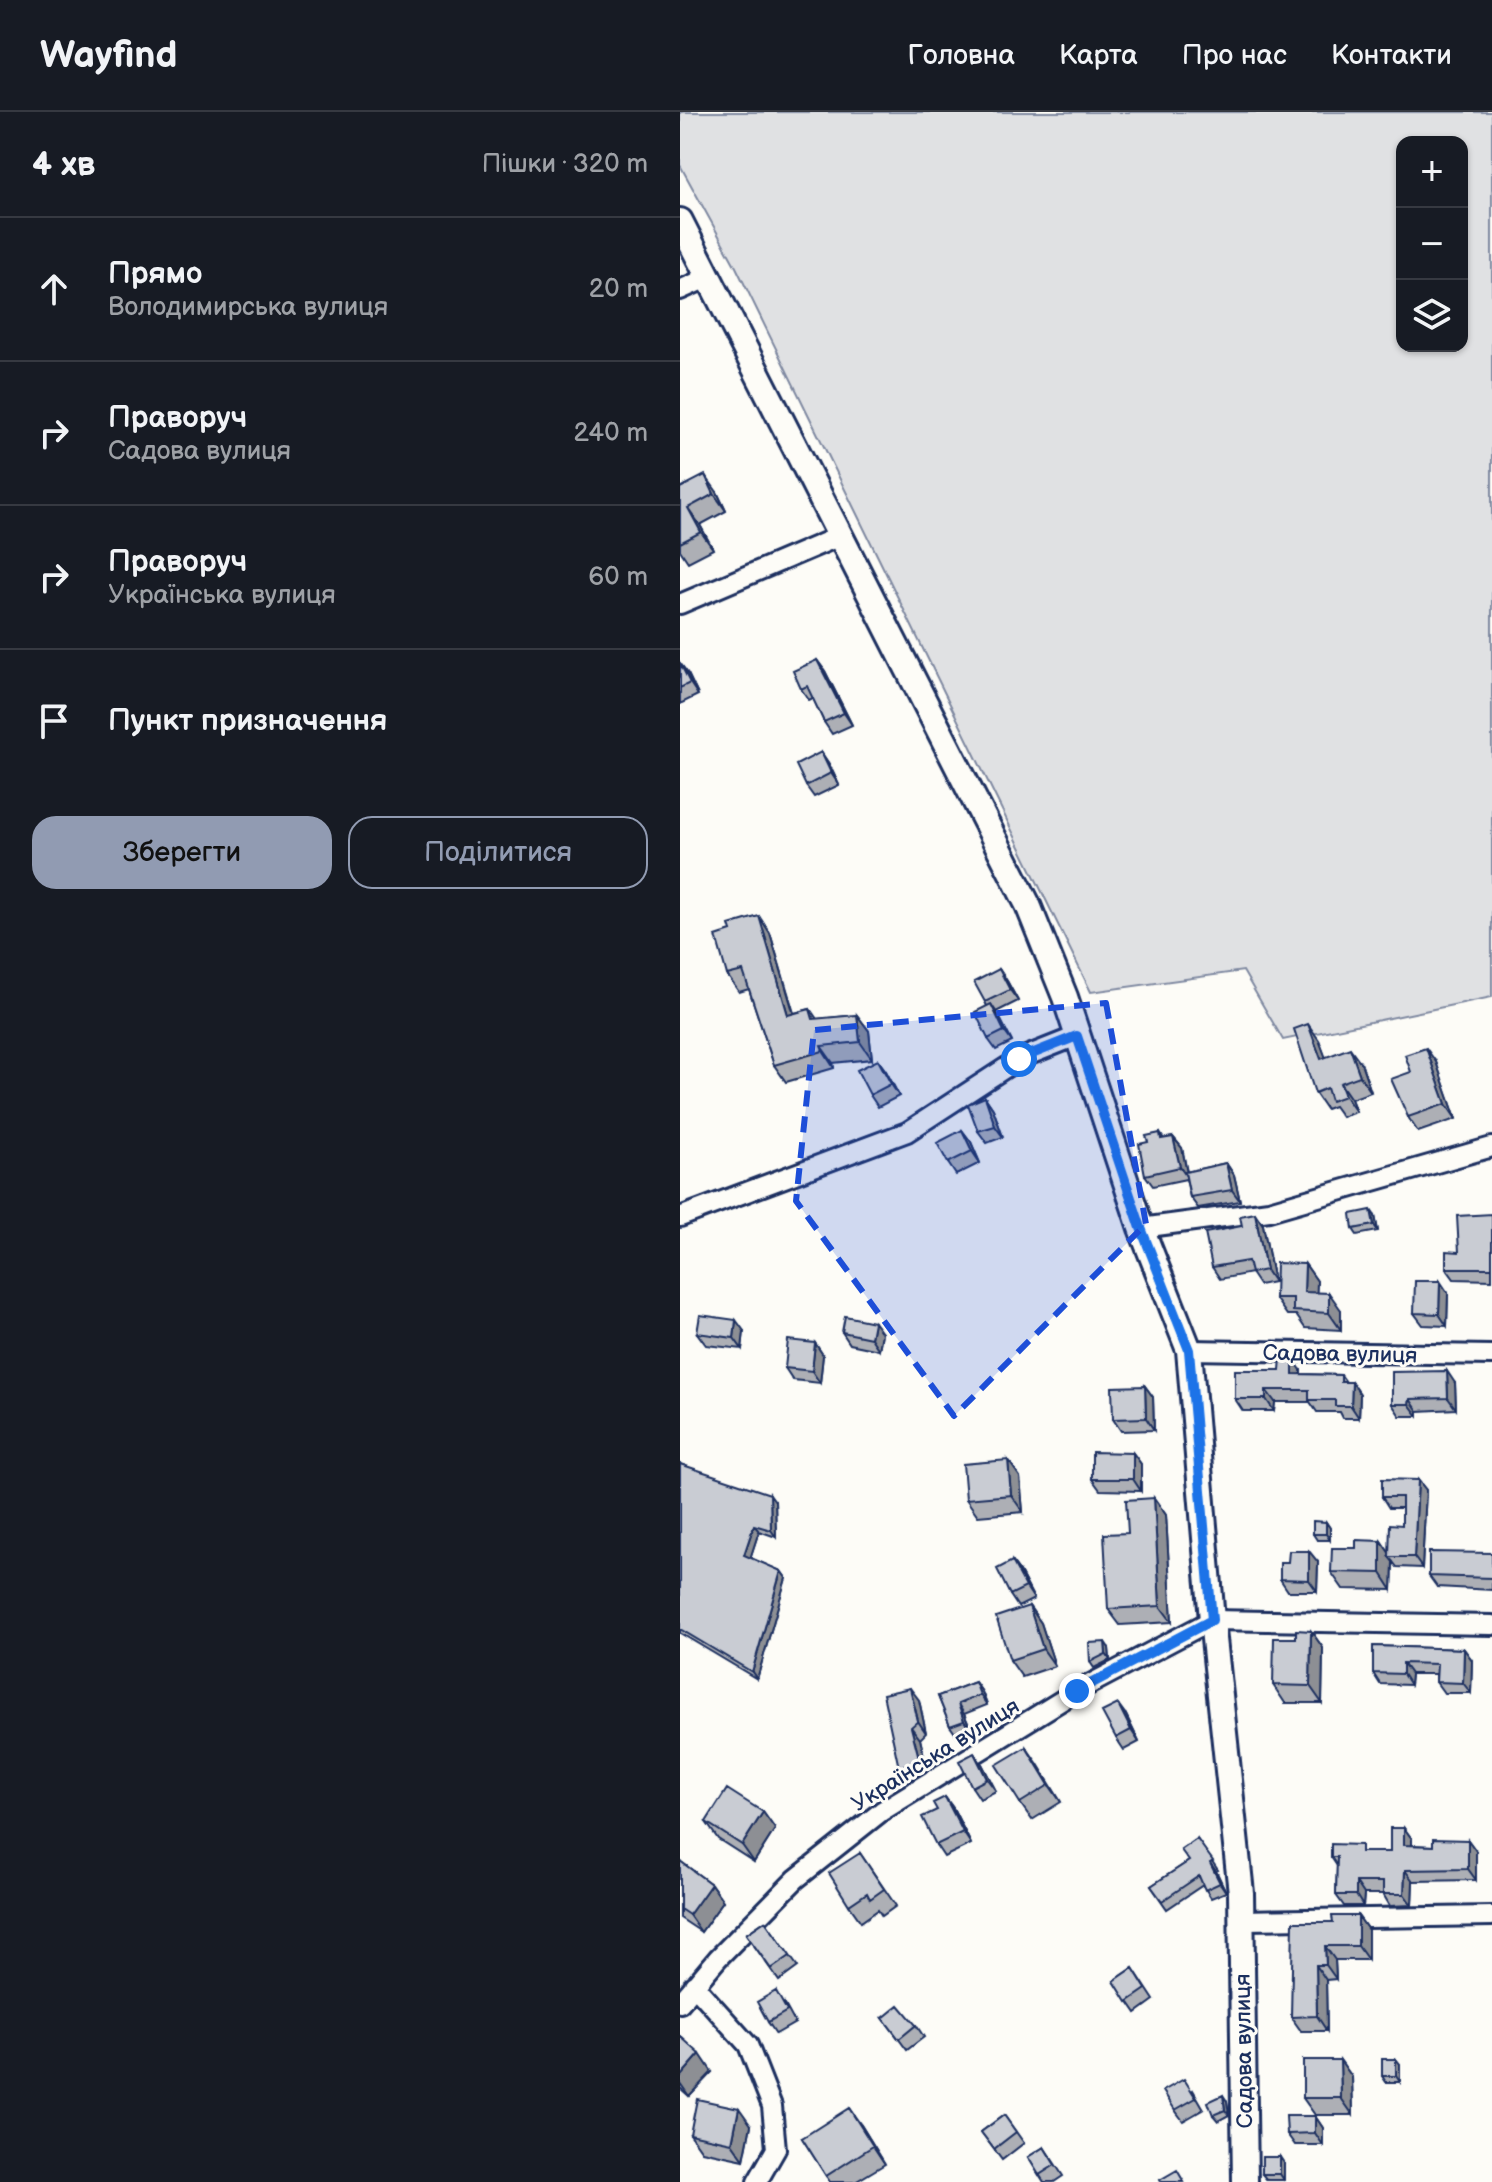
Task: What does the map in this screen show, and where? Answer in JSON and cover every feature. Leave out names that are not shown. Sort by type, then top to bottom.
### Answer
[{"type":"street","name":"Садова вулиця","points":[[680,221],[1028,905],[1077,1036],[1141,1228],[1189,1350],[1242,1920],[1245,2182]]},
{"type":"street","points":[[680,290],[709,277]]},
{"type":"street","points":[[680,604],[840,536]]},
{"type":"street","points":[[680,1217],[907,1132],[1019,1059],[1077,1036]]},
{"type":"street","points":[[1141,1228],[1269,1211],[1492,1147]]},
{"type":"street","name":"Садова вулиця","points":[[1189,1350],[1492,1355]]},
{"type":"street","points":[[1212,1620],[1492,1625]]},
{"type":"street","name":"Українська вулиця","points":[[680,2003],[796,1879],[882,1811],[1077,1691],[1212,1620]]},
{"type":"street","points":[[1242,1920],[1492,1916]]},
{"type":"street","points":[[694,1985],[748,2045],[772,2106],[776,2149],[757,2182]]},
{"type":"highlighted area","points":[[1106,1003],[1146,1224],[954,1416],[796,1201],[814,1030]]},
{"type":"shaded area","points":[[680,112],[1492,112],[1492,997],[1283,1040],[1243,971],[1091,992],[736,267],[680,165]]},
{"type":"building","points":[[705,475],[714,494],[688,508],[701,532],[680,543],[680,488]]},
{"type":"building","points":[[817,660],[844,713],[824,722],[807,686],[801,689],[793,671]]},
{"type":"building","points":[[680,663],[690,683],[680,688]]},
{"type":"building","points":[[821,752],[831,773],[806,786],[796,765]]},
{"type":"building","points":[[759,916],[788,1015],[810,1009],[813,1019],[857,1015],[860,1042],[821,1046],[823,1051],[774,1065],[743,971],[727,975],[716,936],[731,931],[729,925]]},
{"type":"building","points":[[999,969],[1010,990],[985,1002],[974,982]]},
{"type":"building","points":[[991,1004],[1004,1031],[988,1039],[975,1012]]},
{"type":"building","points":[[1308,1024],[1321,1059],[1350,1048],[1360,1076],[1340,1083],[1345,1096],[1331,1101],[1327,1088],[1315,1093],[1294,1029]]},
{"type":"building","points":[[1426,1048],[1446,1104],[1408,1117],[1391,1079],[1411,1072],[1405,1055]]},
{"type":"building","points":[[878,1060],[891,1084],[870,1095],[857,1070]]},
{"type":"building","points":[[985,1097],[995,1126],[978,1131],[968,1104]]},
{"type":"building","points":[[962,1130],[972,1151],[948,1163],[937,1143]]},
{"type":"building","points":[[1160,1133],[1161,1139],[1173,1137],[1180,1167],[1145,1175],[1139,1144],[1148,1142],[1146,1136]]},
{"type":"building","points":[[1226,1163],[1232,1190],[1190,1197],[1185,1172]]},
{"type":"building","points":[[1371,1210],[1374,1225],[1353,1229],[1351,1214]]},
{"type":"building","points":[[1255,1213],[1266,1270],[1251,1273],[1248,1261],[1212,1267],[1205,1233],[1242,1226],[1240,1216]]},
{"type":"building","points":[[1492,1214],[1492,1268],[1446,1268],[1446,1251],[1459,1252],[1457,1216]]},
{"type":"building","points":[[1276,1263],[1305,1264],[1304,1292],[1329,1293],[1329,1313],[1293,1311],[1293,1298],[1275,1298]]},
{"type":"building","points":[[1415,1281],[1440,1281],[1439,1314],[1414,1313]]},
{"type":"building","points":[[700,1315],[736,1320],[734,1338],[697,1333]]},
{"type":"building","points":[[845,1316],[874,1322],[871,1338],[842,1332]]},
{"type":"building","points":[[788,1340],[815,1343],[812,1371],[785,1368]]},
{"type":"building","points":[[1281,1358],[1293,1358],[1293,1374],[1341,1375],[1341,1382],[1352,1382],[1351,1406],[1335,1406],[1335,1400],[1309,1400],[1309,1390],[1266,1390],[1266,1399],[1235,1399],[1235,1370],[1280,1370]]},
{"type":"building","points":[[1447,1371],[1448,1398],[1410,1399],[1409,1404],[1392,1404],[1392,1372]]},
{"type":"building","points":[[1145,1386],[1146,1418],[1113,1419],[1112,1387]]},
{"type":"building","points":[[1092,1452],[1133,1453],[1133,1479],[1092,1479]]},
{"type":"building","points":[[1008,1460],[1011,1495],[966,1499],[963,1464]]},
{"type":"building","points":[[680,1464],[770,1494],[771,1530],[754,1525],[744,1555],[781,1571],[752,1672],[680,1629]]},
{"type":"building","points":[[1382,1479],[1418,1480],[1414,1557],[1389,1557],[1390,1524],[1402,1525],[1402,1497],[1382,1497]]},
{"type":"building","points":[[1154,1498],[1160,1606],[1108,1609],[1104,1534],[1128,1533],[1126,1500]]},
{"type":"building","points":[[1313,1521],[1326,1522],[1326,1534],[1313,1534]]},
{"type":"building","points":[[1356,1540],[1381,1541],[1381,1573],[1331,1572],[1332,1548],[1356,1548]]},
{"type":"building","points":[[1289,1551],[1309,1551],[1309,1580],[1280,1579],[1280,1562],[1288,1562]]},
{"type":"building","points":[[1429,1552],[1492,1553],[1492,1578],[1429,1576]]},
{"type":"building","points":[[1012,1561],[1026,1587],[1010,1595],[997,1569]]},
{"type":"building","points":[[1029,1606],[1043,1649],[1010,1660],[996,1617]]},
{"type":"building","points":[[1296,1630],[1311,1631],[1310,1686],[1273,1685],[1274,1638],[1296,1638]]},
{"type":"building","points":[[1105,1642],[1106,1654],[1090,1662],[1089,1643]]},
{"type":"building","points":[[1373,1646],[1464,1649],[1463,1683],[1436,1682],[1437,1664],[1403,1663],[1403,1674],[1373,1673]]},
{"type":"building","points":[[975,1682],[980,1695],[958,1704],[964,1721],[950,1726],[938,1696]]},
{"type":"building","points":[[910,1688],[918,1721],[911,1727],[919,1758],[899,1768],[883,1694]]},
{"type":"building","points":[[1118,1704],[1131,1730],[1116,1738],[1102,1712]]},
{"type":"building","points":[[1026,1747],[1049,1785],[1020,1803],[996,1765]]},
{"type":"building","points":[[974,1753],[987,1779],[972,1787],[959,1761]]},
{"type":"building","points":[[727,1789],[763,1812],[742,1845],[706,1822]]},
{"type":"building","points":[[945,1797],[963,1832],[936,1845],[922,1817],[937,1810],[933,1803]]},
{"type":"building","points":[[1390,1828],[1404,1828],[1404,1845],[1433,1846],[1433,1839],[1468,1840],[1468,1869],[1405,1870],[1404,1894],[1383,1894],[1383,1882],[1356,1882],[1356,1895],[1336,1895],[1337,1857],[1331,1857],[1331,1844],[1361,1845],[1361,1852],[1390,1852]]},
{"type":"building","points":[[1197,1839],[1213,1861],[1210,1863],[1220,1883],[1205,1890],[1199,1876],[1162,1901],[1151,1886],[1189,1861],[1181,1850]]},
{"type":"building","points":[[860,1853],[884,1889],[870,1899],[867,1893],[849,1905],[829,1873]]},
{"type":"building","points":[[680,1861],[711,1884],[689,1915],[680,1909]]},
{"type":"building","points":[[1332,1916],[1358,1916],[1358,1946],[1325,1946],[1326,1965],[1316,1965],[1317,2016],[1291,2017],[1293,1922],[1333,1922]]},
{"type":"building","points":[[765,1921],[790,1956],[771,1969],[746,1934]]},
{"type":"building","points":[[1133,1968],[1146,1989],[1127,2002],[1114,1981]]},
{"type":"building","points":[[776,1991],[787,2011],[768,2022],[757,2002]]},
{"type":"building","points":[[899,2005],[916,2025],[899,2039],[883,2018]]},
{"type":"building","points":[[680,2036],[700,2054],[680,2077]]},
{"type":"building","points":[[1382,2059],[1396,2059],[1396,2076],[1382,2076]]},
{"type":"building","points":[[1303,2060],[1340,2060],[1341,2098],[1303,2098]]},
{"type":"building","points":[[1184,2079],[1196,2098],[1175,2110],[1163,2091]]},
{"type":"building","points":[[1223,2095],[1225,2110],[1213,2115],[1208,2102]]},
{"type":"building","points":[[697,2099],[739,2108],[732,2143],[690,2134]]},
{"type":"building","points":[[849,2108],[873,2146],[826,2176],[802,2138]]},
{"type":"building","points":[[1004,2115],[1016,2132],[994,2149],[981,2132]]},
{"type":"building","points":[[1286,2116],[1315,2116],[1315,2133],[1287,2134]]},
{"type":"building","points":[[1044,2147],[1055,2165],[1039,2175],[1028,2157]]},
{"type":"building","points":[[1262,2157],[1280,2157],[1280,2174],[1262,2174]]},
{"type":"building","points":[[1177,2170],[1184,2182],[1161,2182],[1160,2180]]},
{"type":"route","points":[[1019,1059],[1077,1036],[1141,1228],[1189,1350],[1198,1435],[1212,1620],[1077,1691]]}]
